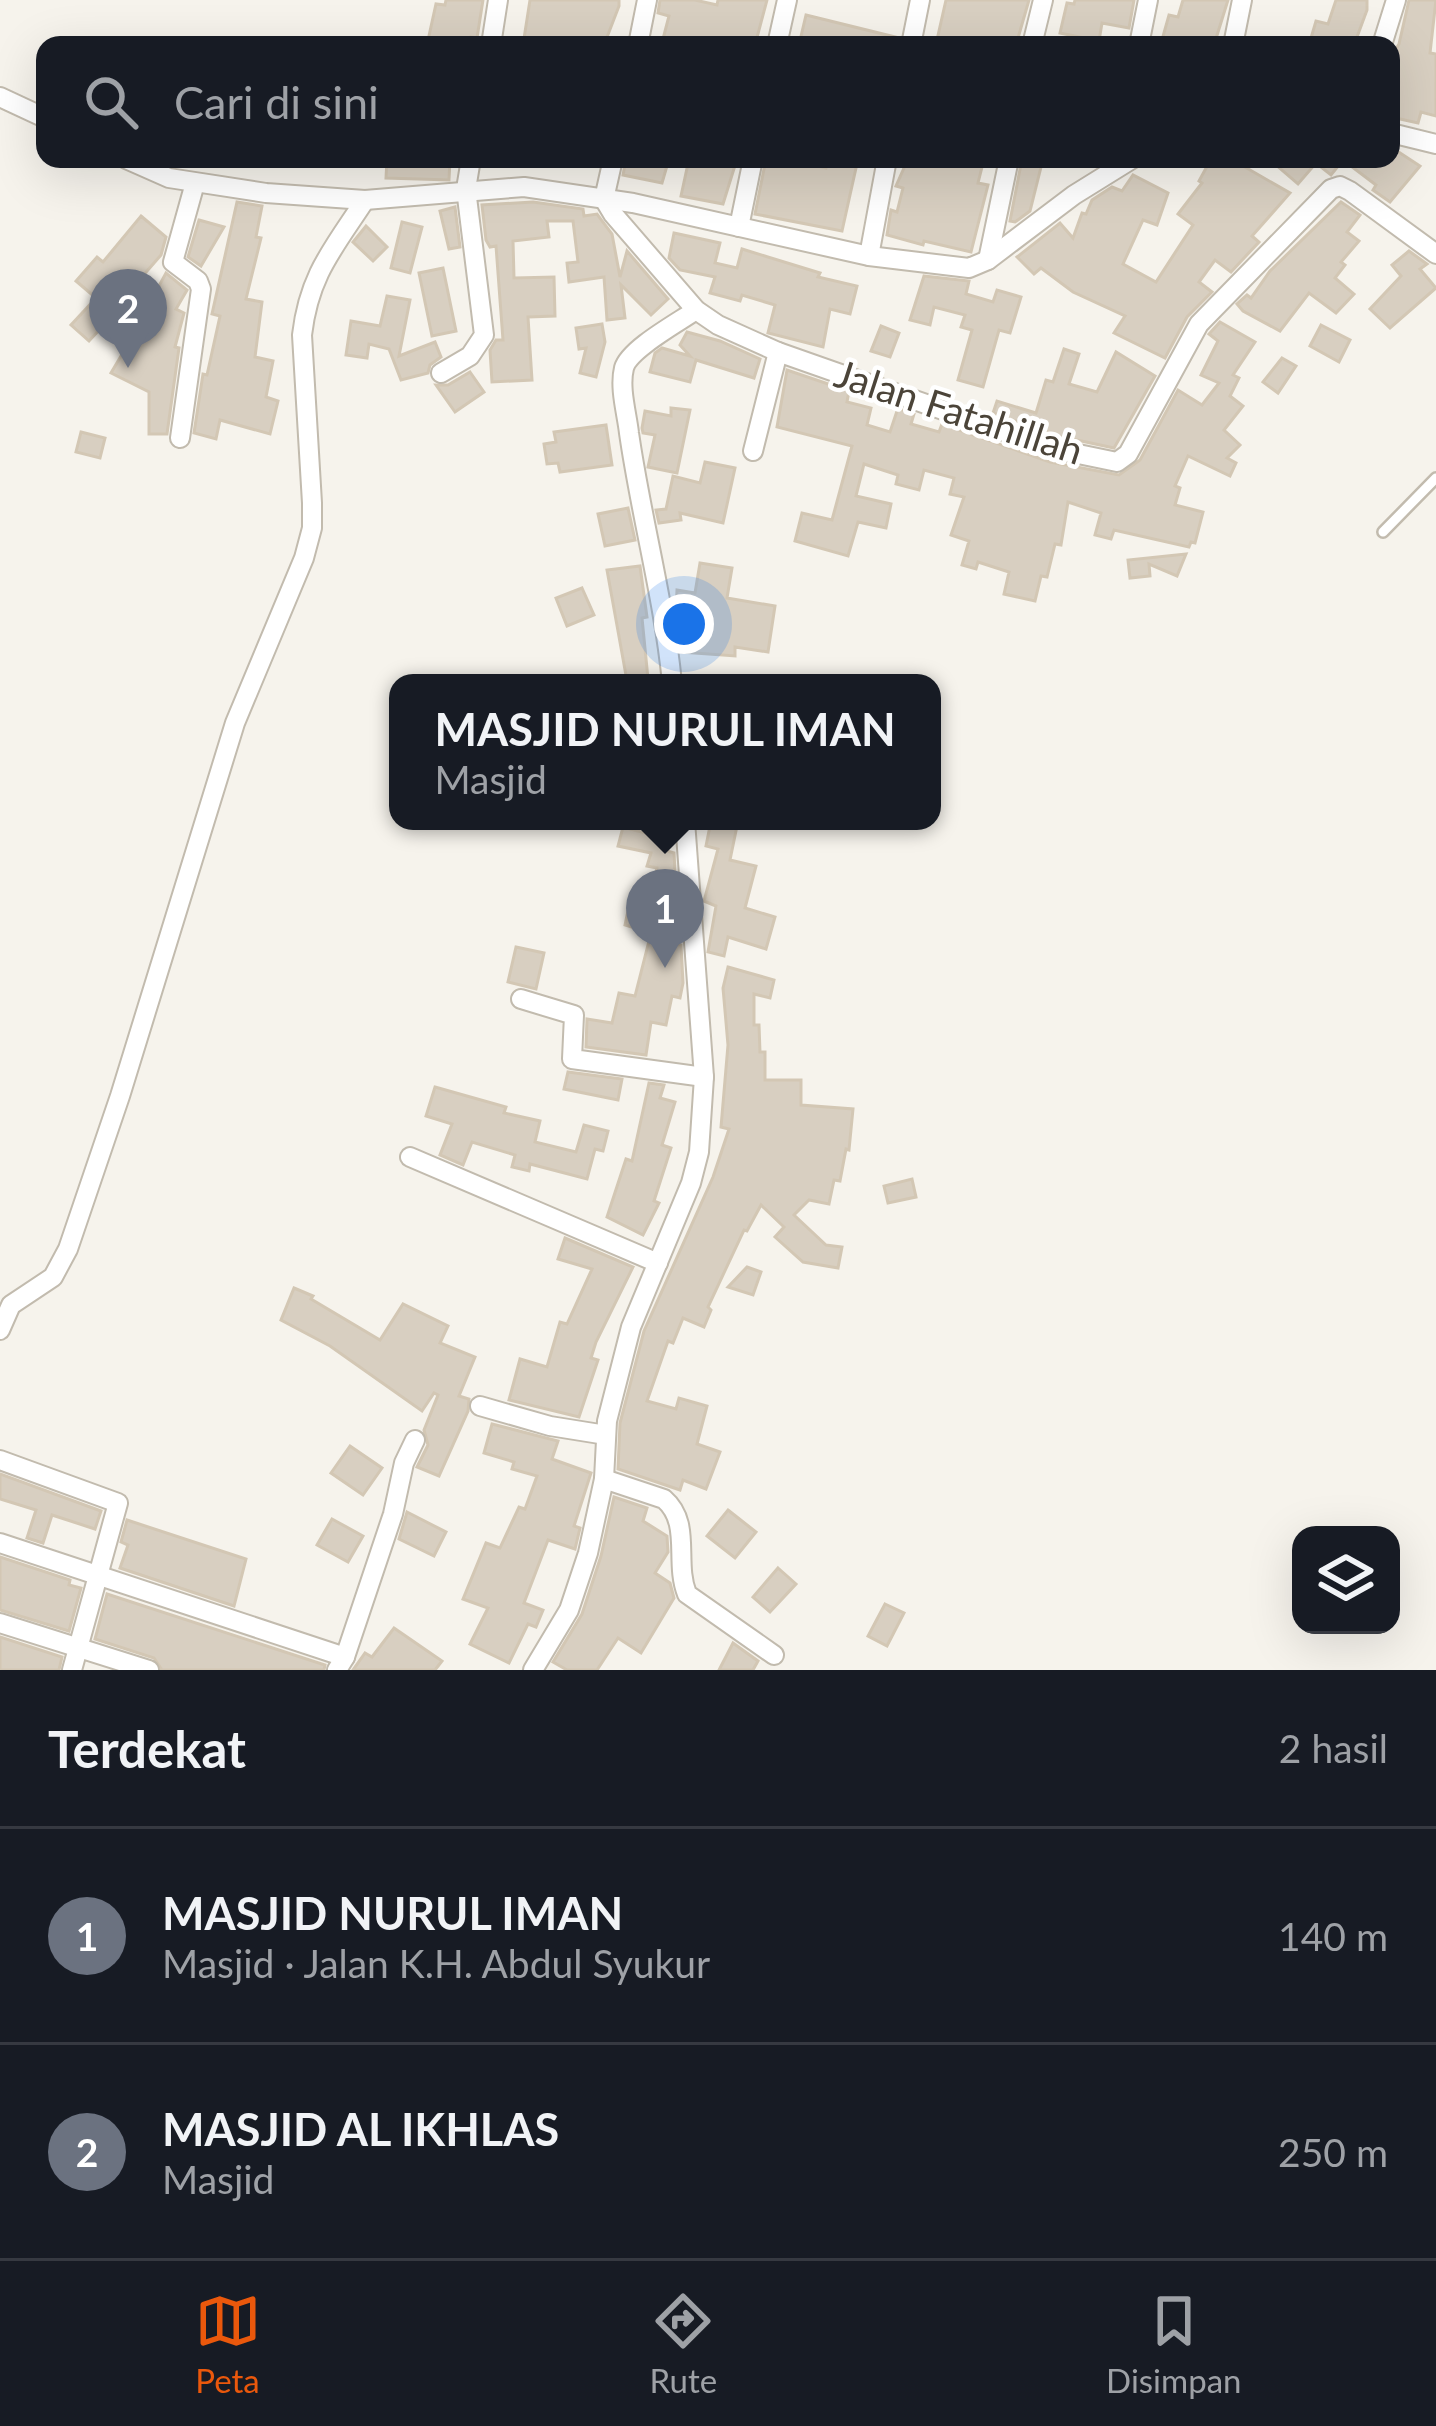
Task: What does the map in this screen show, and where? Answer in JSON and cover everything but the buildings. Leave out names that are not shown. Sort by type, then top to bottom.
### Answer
[{"type":"street","points":[[492,36],[499,0]]},
{"type":"street","points":[[640,36],[647,0]]},
{"type":"street","points":[[779,36],[787,0]]},
{"type":"street","points":[[913,36],[920,0]]},
{"type":"street","points":[[1034,36],[1043,0]]},
{"type":"street","points":[[1141,36],[1148,0]]},
{"type":"street","points":[[1234,36],[1242,0]]},
{"type":"street","points":[[1385,36],[1396,0]]},
{"type":"street","points":[[0,97],[36,114]]},
{"type":"street","points":[[1400,135],[1436,144]]},
{"type":"street","points":[[150,168],[195,184],[365,200],[524,187],[869,256],[969,268],[988,260],[1117,168]]},
{"type":"street","points":[[441,374],[470,356],[484,335],[466,189],[470,168]]},
{"type":"street","points":[[604,200],[611,168]]},
{"type":"street","points":[[739,227],[751,168]]},
{"type":"street","points":[[869,256],[885,168]]},
{"type":"street","points":[[988,260],[1007,168]]},
{"type":"street","points":[[180,438],[201,289],[198,281],[173,262],[195,184]]},
{"type":"street","name":"Jalan Fatahillah","points":[[604,200],[622,228],[696,310],[718,325],[778,352],[1054,449],[1118,462],[1129,454],[1198,324],[1331,189],[1340,186],[1350,191],[1436,254]]},
{"type":"street","points":[[0,1330],[4,1307],[53,1277],[68,1250],[235,723],[304,558],[312,503],[304,314],[313,279],[365,200]]},
{"type":"street","points":[[671,674],[640,511],[624,368],[635,352],[696,310]]},
{"type":"street","points":[[753,451],[778,352]]},
{"type":"street","points":[[533,1670],[568,1610],[594,1534],[606,1435],[632,1328],[695,1167],[704,1120],[686,830]]},
{"type":"street","points":[[521,999],[573,1013],[572,1059],[704,1077]]},
{"type":"street","points":[[410,1157],[658,1263]]},
{"type":"street","points":[[479,1406],[550,1426],[606,1435]]},
{"type":"street","points":[[0,1543],[341,1663],[415,1441]]},
{"type":"street","points":[[0,1460],[118,1503],[72,1670]]},
{"type":"street","points":[[604,1479],[672,1505],[680,1520],[681,1578],[687,1594],[774,1655]]},
{"type":"street","points":[[0,1623],[149,1670]]},
{"type":"lane","points":[[1383,532],[1436,478]]},
{"type":"place","name":"MASJID AL IKHLAS","points":[[128,368]]},
{"type":"place","name":"MASJID NURUL IMAN","points":[[665,968]]}]
